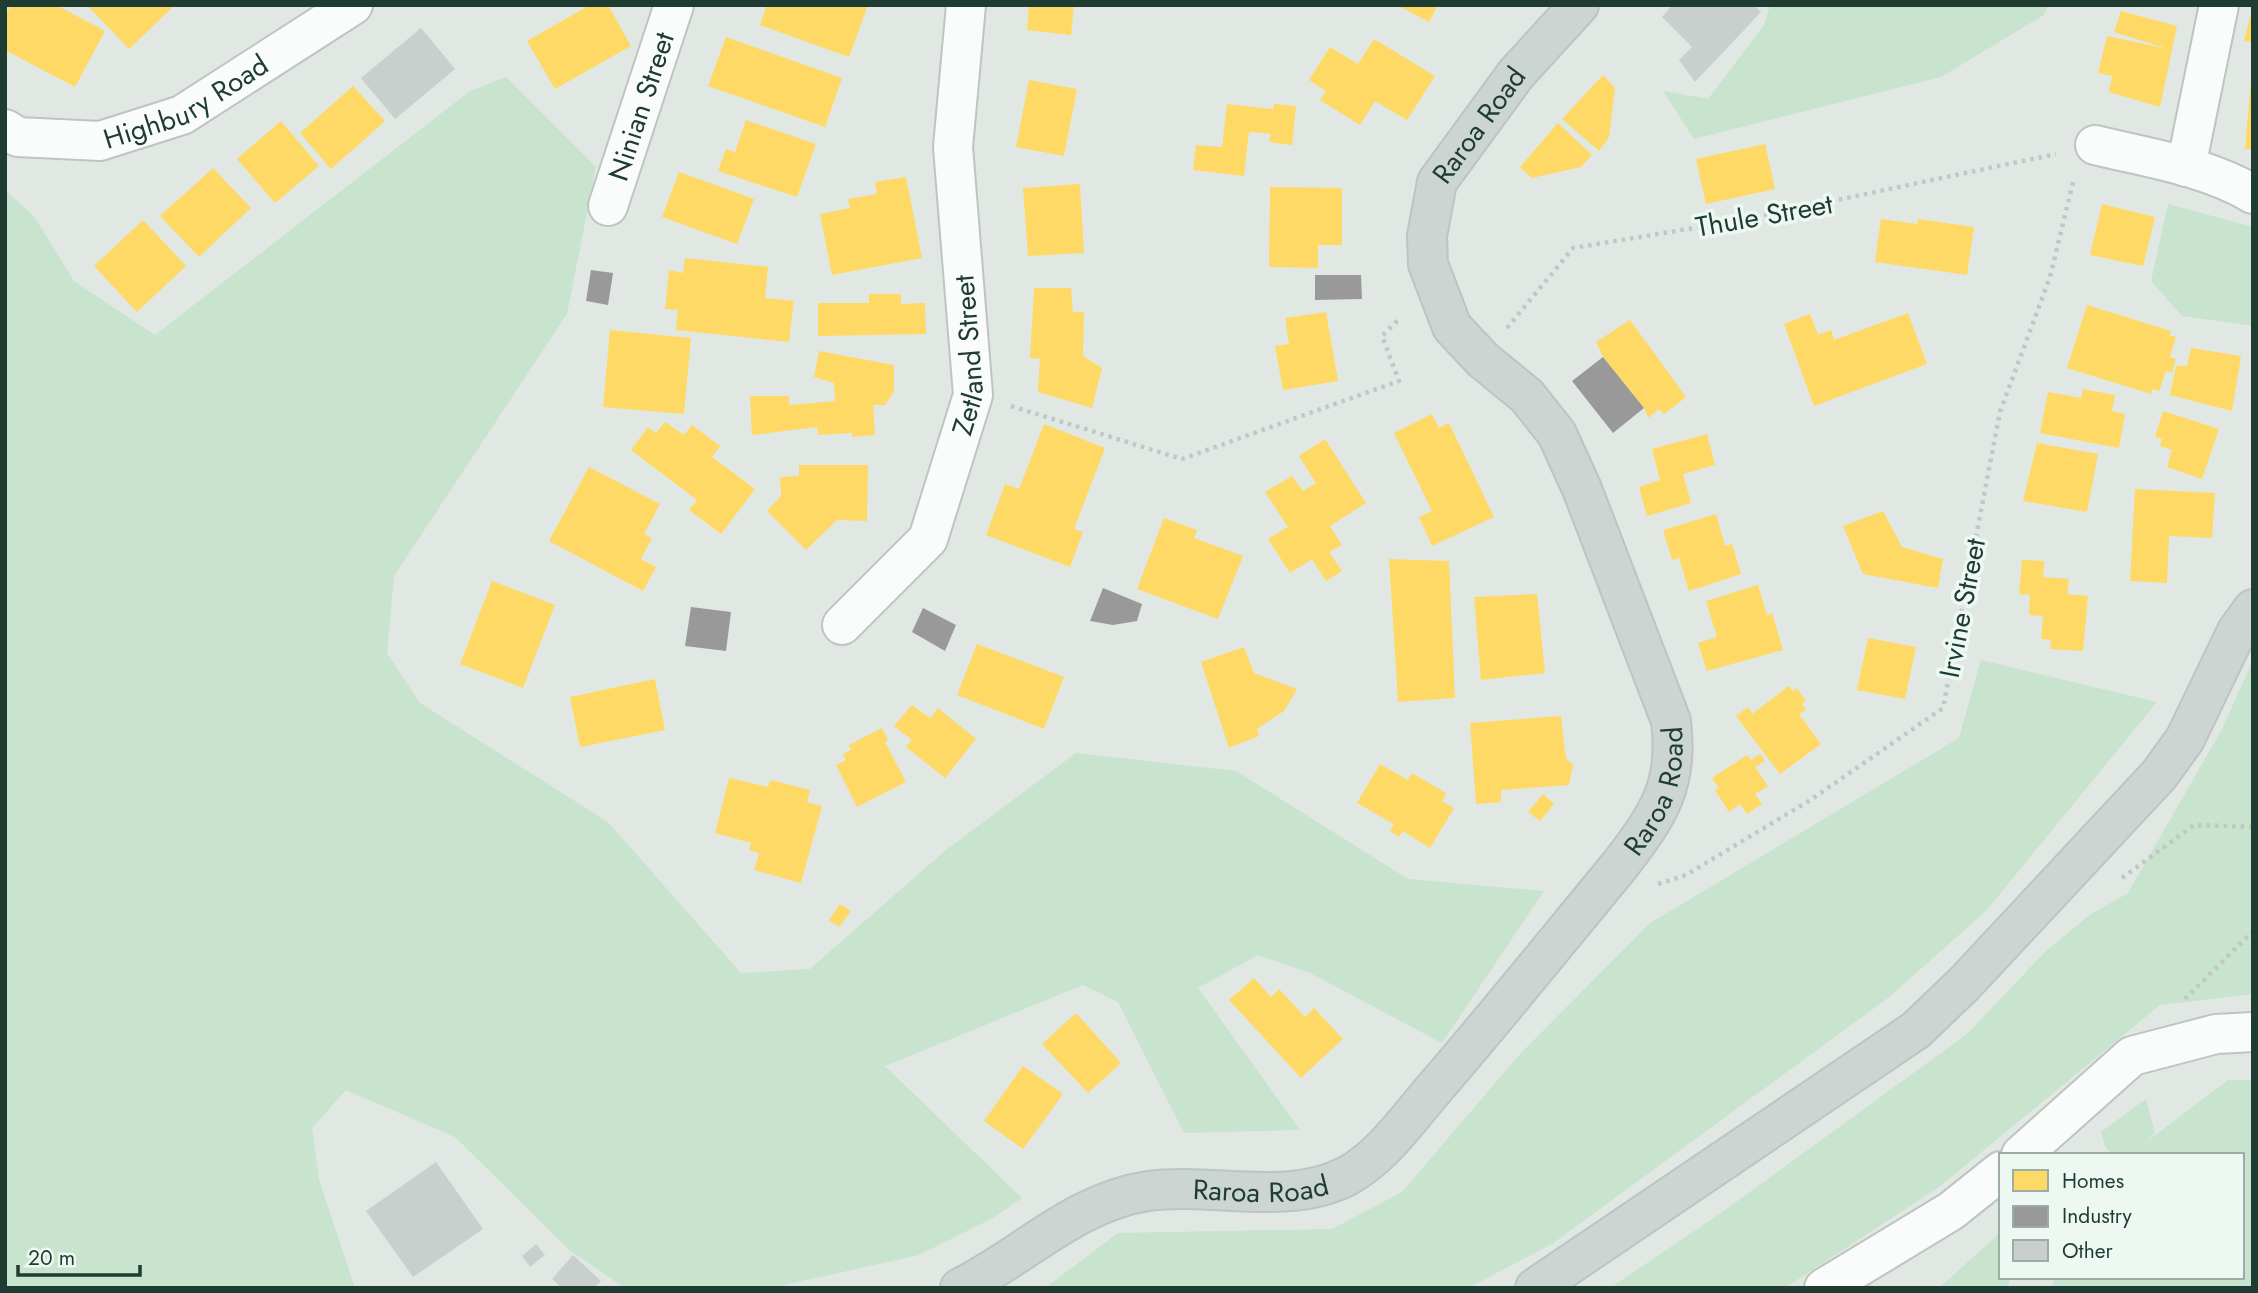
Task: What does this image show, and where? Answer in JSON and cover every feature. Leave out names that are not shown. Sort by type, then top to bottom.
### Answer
[{"type":"main road","name":"Raroa Road","points":[[960,1288],[997,1269],[1068,1220],[1096,1205],[1124,1197],[1180,1190],[1305,1189],[1349,1175],[1388,1143],[1620,865],[1644,833],[1667,794],[1675,753],[1671,721],[1582,489],[1557,434],[1527,396],[1483,360],[1452,327],[1428,264],[1427,236],[1437,182],[1516,74],[1579,5]]},
{"type":"main road","points":[[1535,1288],[1916,1030],[1964,984],[2159,775],[2185,739],[2237,631],[2253,609]]},
{"type":"street","name":"Highbury Road","points":[[5,129],[18,137],[100,141],[182,115],[353,5]]},
{"type":"street","name":"Ninian Street","points":[[608,205],[674,5]]},
{"type":"street","name":"Zetland Street","points":[[842,625],[928,539],[973,395],[953,147],[966,5]]},
{"type":"street","points":[[2186,167],[2219,5]]},
{"type":"street","points":[[2095,145],[2186,167],[2234,183],[2253,194]]},
{"type":"street","points":[[2023,1153],[2133,1056],[2216,1034],[2253,1032]]},
{"type":"street","points":[[1824,1288],[1951,1211],[1999,1173]]},
{"type":"path","name":"Thule Street","points":[[1483,360],[1531,295],[1573,248],[1867,196],[2095,145]]},
{"type":"path","name":"Irvine Street","points":[[1620,865],[1639,884],[1650,887],[1686,875],[1812,799],[1943,708],[2000,412],[2050,277],[2074,175],[2095,145]]},
{"type":"path","points":[[973,395],[1182,458],[1399,381],[1382,336],[1398,320]]},
{"type":"path","points":[[2119,879],[2194,825],[2253,827]]},
{"type":"path","points":[[2183,1001],[2253,931]]},
{"type":"green space","points":[[1770,5],[2048,5],[2044,15],[1941,77],[1694,139],[1663,91],[1708,99],[1764,25]]},
{"type":"green space","points":[[506,77],[596,167],[567,314],[394,576],[387,653],[420,703],[608,822],[741,973],[810,969],[946,850],[1076,753],[1236,771],[1408,879],[1544,891],[1442,1043],[1310,973],[1258,955],[1198,988],[1300,1130],[1184,1133],[1118,1002],[1083,985],[885,1066],[1022,1198],[993,1218],[919,1255],[771,1288],[625,1288],[568,1249],[455,1137],[346,1090],[312,1128],[319,1180],[355,1288],[5,1288],[5,190],[34,216],[74,281],[155,335],[470,91]]},
{"type":"green space","points":[[2168,204],[2253,227],[2253,326],[2182,316],[2151,281]]},
{"type":"green space","points":[[1981,660],[2157,702],[1986,911],[1888,998],[1552,1244],[1468,1288],[1045,1288],[1118,1233],[1332,1229],[1402,1192],[1520,1054],[1650,923],[1959,738]]},
{"type":"green space","points":[[2253,660],[2253,994],[2160,1005],[1939,1187],[1785,1288],[1610,1288],[1718,1215],[1967,1034],[2044,953],[2088,916],[2128,893],[2222,729]]},
{"type":"green space","points":[[2228,1080],[2253,1080],[2253,1288],[2052,1288],[2054,1279],[2244,1279],[2244,1153],[2111,1153],[2105,1146],[2101,1132],[2146,1099],[2155,1133],[2145,1143]]},
{"type":"green space","points":[[1999,1234],[1999,1279],[2010,1279],[2008,1288],[1939,1288]]},
{"type":"building: Homes","points":[[11,5],[56,5],[105,31],[75,87],[5,50],[5,16]]},
{"type":"building: Homes","points":[[87,5],[175,5],[129,49]]},
{"type":"building: Homes","points":[[590,5],[608,5],[631,46],[555,89],[527,41]]},
{"type":"building: Homes","points":[[767,5],[868,5],[849,57],[760,25]]},
{"type":"building: Homes","points":[[1029,5],[1074,5],[1071,35],[1027,30]]},
{"type":"building: Homes","points":[[1397,5],[1438,5],[1429,22]]},
{"type":"building: Homes","points":[[2121,11],[2177,26],[2160,107],[2109,92],[2112,76],[2098,73],[2107,36],[2168,49],[2114,32]]},
{"type":"building: Homes","points":[[2250,17],[2253,18],[2253,42],[2244,41]]},
{"type":"building: Homes","points":[[726,37],[842,78],[825,127],[708,86]]},
{"type":"building: Homes","points":[[1374,39],[1435,76],[1407,120],[1375,101],[1360,125],[1320,100],[1326,91],[1309,80],[1330,47],[1358,64]]},
{"type":"building: Homes","points":[[1603,75],[1615,88],[1609,137],[1599,151],[1562,119]]},
{"type":"building: Homes","points":[[1029,80],[1077,89],[1064,156],[1016,147]]},
{"type":"building: Homes","points":[[2253,81],[2253,150],[2245,149]]},
{"type":"building: Homes","points":[[353,86],[385,121],[331,169],[300,133]]},
{"type":"building: Homes","points":[[1227,104],[1273,109],[1274,104],[1296,106],[1292,145],[1269,142],[1271,134],[1249,132],[1244,176],[1193,170],[1196,145],[1222,147]]},
{"type":"building: Homes","points":[[746,120],[816,144],[797,197],[718,171],[726,149],[735,152]]},
{"type":"building: Homes","points":[[281,121],[319,166],[275,203],[237,159]]},
{"type":"building: Homes","points":[[1558,123],[1592,155],[1581,167],[1532,178],[1520,167]]},
{"type":"building: Homes","points":[[1765,144],[1775,189],[1706,204],[1696,159]]},
{"type":"building: Homes","points":[[213,168],[251,208],[199,257],[160,216]]},
{"type":"building: Homes","points":[[679,172],[754,199],[737,244],[662,217]]},
{"type":"building: Homes","points":[[906,177],[922,258],[832,275],[820,214],[850,208],[848,199],[877,194],[875,182]]},
{"type":"building: Homes","points":[[1080,184],[1084,253],[1028,256],[1023,188]]},
{"type":"building: Homes","points":[[1270,187],[1342,188],[1342,245],[1318,245],[1318,268],[1269,267]]},
{"type":"building: Homes","points":[[2102,204],[2155,217],[2143,266],[2090,255]]},
{"type":"building: Homes","points":[[1881,219],[1917,224],[1918,219],[1974,227],[1967,275],[1875,262]]},
{"type":"building: Homes","points":[[143,220],[186,266],[137,312],[94,266]]},
{"type":"building: Homes","points":[[685,258],[768,267],[765,298],[794,301],[789,342],[676,330],[678,310],[665,309],[669,270],[683,273]]},
{"type":"building: Homes","points":[[1034,288],[1071,288],[1073,312],[1084,312],[1083,356],[1102,368],[1092,408],[1038,392],[1040,359],[1030,358]]},
{"type":"building: Homes","points":[[869,294],[901,294],[901,304],[925,303],[926,334],[818,336],[818,303],[869,303]]},
{"type":"building: Homes","points":[[2087,305],[2171,331],[2169,335],[2176,337],[2170,357],[2176,359],[2172,372],[2166,371],[2159,391],[2152,389],[2151,394],[2067,368]]},
{"type":"building: Homes","points":[[1326,312],[1338,381],[1283,390],[1275,346],[1289,344],[1285,318]]},
{"type":"building: Homes","points":[[1908,313],[1927,364],[1814,406],[1784,324],[1810,314],[1818,335],[1831,330],[1834,340]]},
{"type":"building: Homes","points":[[1630,320],[1686,397],[1664,414],[1659,409],[1648,418],[1644,408],[1603,357],[1596,342]]},
{"type":"building: Homes","points":[[610,330],[691,338],[684,414],[603,407]]},
{"type":"building: Homes","points":[[2191,348],[2241,356],[2232,411],[2170,395],[2176,366],[2187,366]]},
{"type":"building: Homes","points":[[819,351],[894,365],[894,392],[885,405],[873,405],[875,435],[818,435],[817,427],[752,435],[750,396],[789,396],[789,405],[835,401],[834,383],[814,377]]},
{"type":"building: Homes","points":[[2083,389],[2115,395],[2112,411],[2125,414],[2119,448],[2040,433],[2048,392],[2081,398]]},
{"type":"building: Homes","points":[[2163,411],[2219,429],[2202,479],[2167,467],[2172,450],[2160,446],[2162,439],[2155,437]]},
{"type":"building: Homes","points":[[1432,414],[1439,428],[1449,423],[1494,517],[1432,546],[1419,517],[1432,511],[1394,433]]},
{"type":"building: Homes","points":[[665,422],[684,435],[692,425],[720,446],[712,457],[755,489],[721,534],[689,510],[697,500],[631,450],[648,427],[656,433]]},
{"type":"building: Homes","points":[[1044,424],[1105,448],[1074,529],[1083,532],[1070,567],[986,535],[1005,484],[1019,489]]},
{"type":"building: Homes","points":[[1707,434],[1715,465],[1683,474],[1691,503],[1647,516],[1639,487],[1660,480],[1652,449]]},
{"type":"building: Homes","points":[[1325,439],[1366,503],[1330,526],[1342,545],[1329,552],[1342,571],[1326,581],[1312,559],[1290,573],[1268,539],[1288,527],[1265,492],[1292,476],[1303,491],[1316,483],[1299,456]]},
{"type":"building: Homes","points":[[2037,443],[2098,454],[2087,512],[2023,501]]},
{"type":"building: Homes","points":[[799,465],[868,465],[867,521],[837,520],[806,550],[767,511],[781,496],[780,477],[799,476]]},
{"type":"building: Homes","points":[[589,467],[660,504],[644,534],[652,538],[641,559],[656,567],[643,591],[549,541]]},
{"type":"building: Homes","points":[[2135,489],[2215,493],[2212,538],[2169,536],[2167,583],[2130,581]]},
{"type":"building: Homes","points":[[1883,511],[1902,547],[1943,559],[1938,588],[1863,574],[1843,526]]},
{"type":"building: Homes","points":[[1716,514],[1725,546],[1732,544],[1741,574],[1689,591],[1679,558],[1672,560],[1663,530]]},
{"type":"building: Homes","points":[[1164,518],[1197,530],[1194,538],[1243,556],[1218,619],[1137,589]]},
{"type":"building: Homes","points":[[1389,559],[1449,561],[1455,698],[1398,702]]},
{"type":"building: Homes","points":[[2022,560],[2044,561],[2043,577],[2069,579],[2067,594],[2088,596],[2083,651],[2050,649],[2051,640],[2041,639],[2043,616],[2029,615],[2030,595],[2019,594]]},
{"type":"building: Homes","points":[[492,581],[555,605],[523,688],[460,664]]},
{"type":"building: Homes","points":[[1758,585],[1767,615],[1772,613],[1783,650],[1707,671],[1698,643],[1717,637],[1706,601]]},
{"type":"building: Homes","points":[[1537,594],[1545,673],[1481,680],[1474,597]]},
{"type":"building: Homes","points":[[1868,638],[1916,647],[1905,699],[1857,690]]},
{"type":"building: Homes","points":[[977,644],[1064,677],[1044,729],[957,695]]},
{"type":"building: Homes","points":[[1244,647],[1254,673],[1297,689],[1284,711],[1257,729],[1259,736],[1229,748],[1201,662]]},
{"type":"building: Homes","points":[[655,679],[665,730],[580,747],[570,697]]},
{"type":"building: Homes","points":[[1789,686],[1793,691],[1797,688],[1806,701],[1802,704],[1806,710],[1799,714],[1821,744],[1780,774],[1736,716],[1748,707],[1752,714]]},
{"type":"building: Homes","points":[[912,705],[930,718],[938,708],[976,739],[945,778],[906,747],[912,740],[894,726]]},
{"type":"building: Homes","points":[[1561,716],[1567,760],[1573,764],[1569,785],[1501,790],[1501,802],[1476,804],[1470,723]]},
{"type":"building: Homes","points":[[882,728],[888,740],[885,742],[906,782],[857,807],[836,765],[846,760],[843,754],[851,750],[849,745]]},
{"type":"building: Homes","points":[[1760,754],[1765,761],[1755,767],[1768,786],[1755,794],[1762,804],[1747,814],[1740,804],[1729,812],[1715,790],[1719,788],[1712,778],[1747,755],[1751,760]]},
{"type":"building: Homes","points":[[1380,764],[1408,780],[1412,773],[1446,793],[1442,801],[1454,808],[1430,848],[1403,831],[1399,837],[1390,831],[1394,824],[1357,803]]},
{"type":"building: Homes","points":[[729,778],[768,787],[771,780],[810,790],[807,802],[822,806],[801,883],[754,870],[759,853],[749,850],[751,843],[715,833]]},
{"type":"building: Homes","points":[[1543,794],[1554,804],[1540,821],[1528,812]]},
{"type":"building: Homes","points":[[840,904],[851,911],[839,927],[829,920]]},
{"type":"building: Homes","points":[[1254,978],[1271,997],[1279,989],[1305,1017],[1314,1008],[1343,1039],[1301,1078],[1229,1000]]},
{"type":"building: Homes","points":[[1076,1013],[1121,1063],[1088,1093],[1042,1044]]},
{"type":"building: Homes","points":[[1023,1066],[1063,1094],[1023,1149],[984,1121]]},
{"type":"building: Industry","points":[[591,270],[613,273],[608,305],[586,301]]},
{"type":"building: Industry","points":[[1315,275],[1361,275],[1362,299],[1315,300]]},
{"type":"building: Industry","points":[[1603,357],[1644,408],[1613,433],[1572,381]]},
{"type":"building: Industry","points":[[1103,588],[1142,604],[1137,621],[1113,625],[1090,621]]},
{"type":"building: Industry","points":[[691,607],[731,612],[726,651],[685,646]]},
{"type":"building: Industry","points":[[923,608],[956,625],[945,651],[912,632]]},
{"type":"building: Other","points":[[1672,5],[1754,5],[1761,12],[1695,82],[1679,60],[1692,47],[1662,17]]},
{"type":"building: Other","points":[[421,28],[455,69],[395,119],[361,78]]},
{"type":"building: Other","points":[[436,1162],[483,1229],[413,1277],[366,1211]]},
{"type":"building: Other","points":[[536,1244],[545,1255],[530,1267],[522,1256]]},
{"type":"building: Other","points":[[573,1255],[601,1281],[594,1288],[562,1288],[552,1279]]}]
